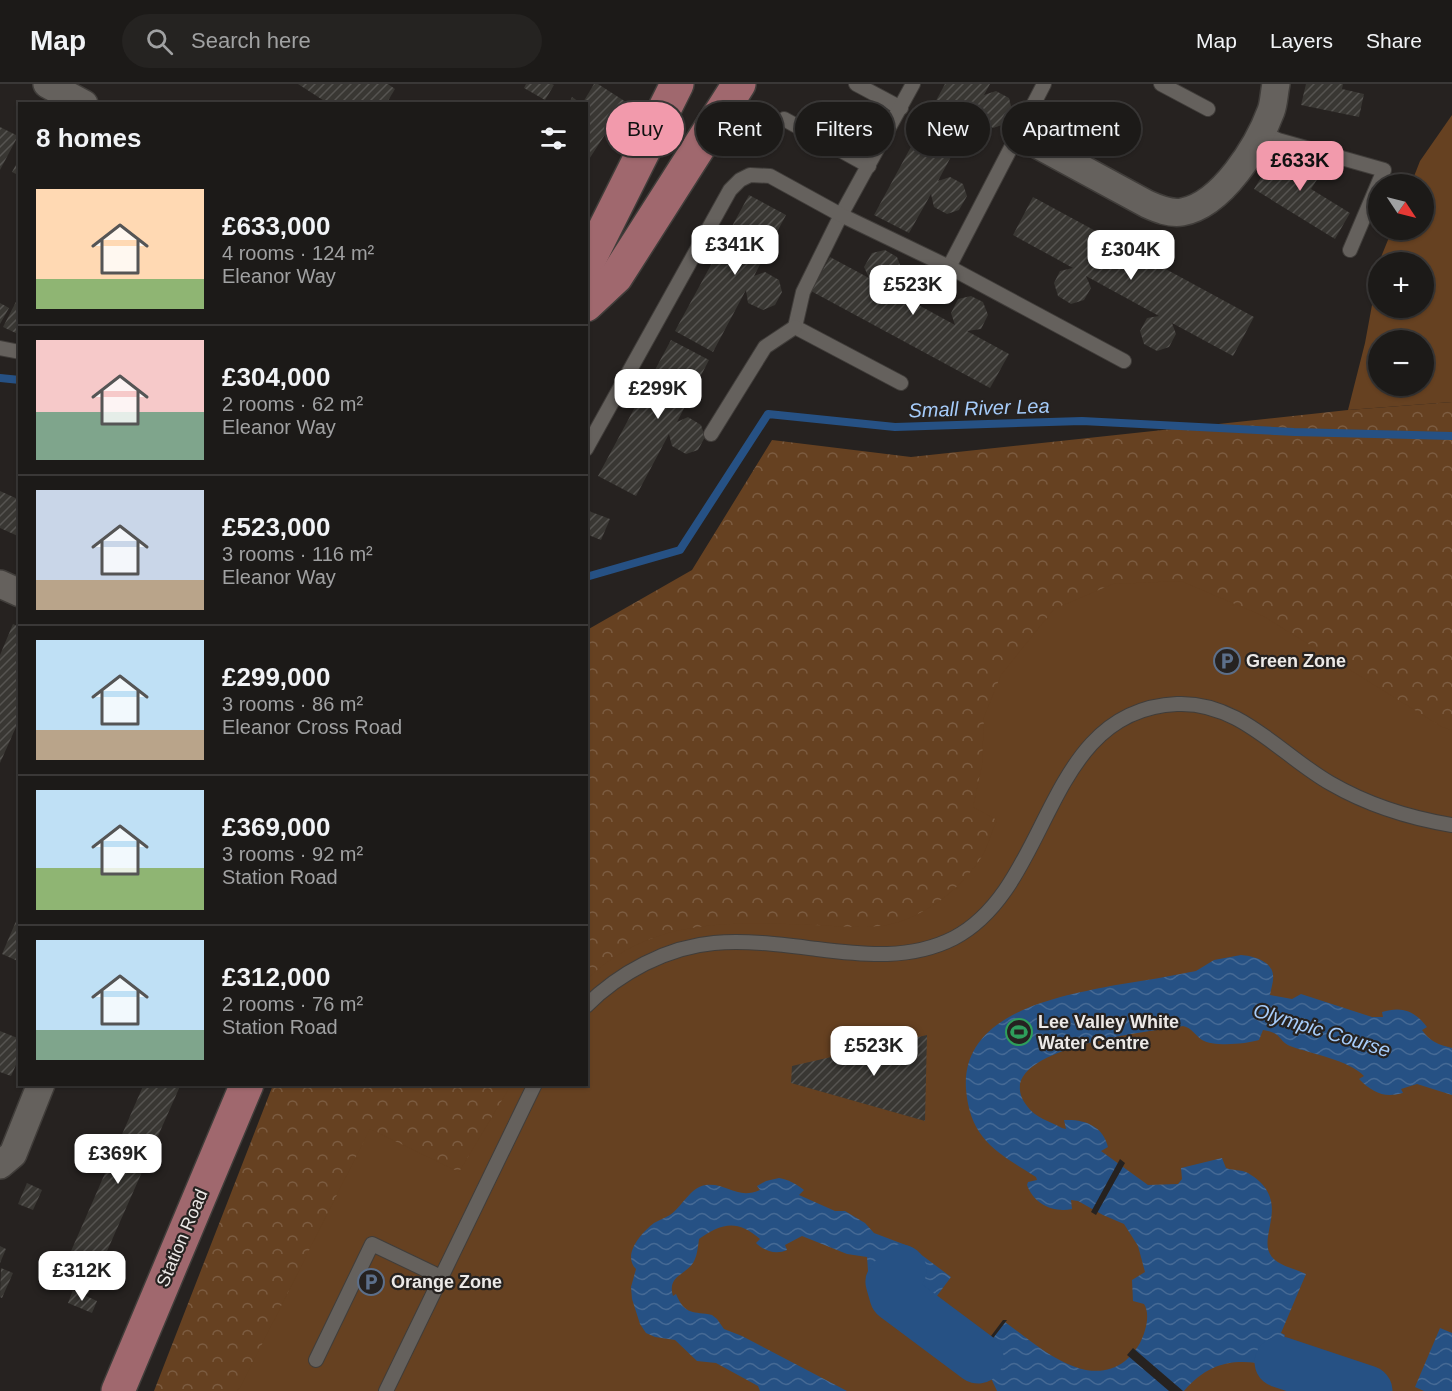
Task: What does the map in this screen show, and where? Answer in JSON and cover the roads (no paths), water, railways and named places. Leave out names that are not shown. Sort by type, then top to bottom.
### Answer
[{"type":"main road","points":[[588,260],[677,84]]},
{"type":"main road","points":[[588,303],[616,277],[739,84]]},
{"type":"main road","name":"Station Road","points":[[118,1391],[246,1086]]},
{"type":"street","points":[[47,84],[80,102]]},
{"type":"street","points":[[1058,156],[1147,204],[1165,211],[1180,212],[1194,209],[1210,199],[1237,171],[1262,132],[1272,109],[1276,84]]},
{"type":"street","points":[[0,584],[18,592]]},
{"type":"street","points":[[0,1165],[13,1154],[40,1086]]},
{"type":"lane","points":[[856,84],[901,108]]},
{"type":"lane","points":[[711,434],[765,346],[795,327],[802,292],[841,215],[913,84]]},
{"type":"lane","points":[[1034,102],[1044,84]]},
{"type":"lane","points":[[1161,84],[1208,109]]},
{"type":"lane","points":[[784,118],[869,166]]},
{"type":"lane","points":[[1262,132],[1278,140],[1384,170],[1350,250]]},
{"type":"lane","points":[[949,267],[1006,156]]},
{"type":"lane","points":[[588,445],[720,206],[730,190],[740,180],[750,175],[770,177],[841,215],[949,267],[1124,361]]},
{"type":"lane","points":[[795,327],[900,383]]},
{"type":"lane","points":[[0,348],[18,352]]},
{"type":"lane","points":[[588,1004],[614,982],[629,973],[665,955],[692,946],[716,943],[760,944],[889,955],[923,949],[956,937],[987,913],[1003,894],[1017,872],[1058,791],[1093,741],[1118,723],[1159,706],[1180,704],[1227,714],[1248,723],[1303,765],[1359,799],[1386,810],[1452,825]]},
{"type":"lane","points":[[386,1391],[534,1086]]},
{"type":"lane","points":[[316,1360],[372,1244],[441,1277]]},
{"type":"water","name":"Olympic Course","points":[[1241,955],[1256,958],[1266,963],[1272,970],[1273,982],[1270,995],[1292,999],[1301,994],[1372,1017],[1383,1017],[1382,1012],[1395,1009],[1412,1013],[1427,1027],[1422,1030],[1431,1040],[1452,1048],[1452,1095],[1417,1084],[1401,1089],[1403,1093],[1390,1095],[1379,1093],[1359,1079],[1364,1076],[1357,1070],[1329,1058],[1290,1046],[1274,1033],[1263,1030],[1259,1040],[1230,1044],[1207,1042],[1183,1026],[1141,1032],[1078,1046],[1050,1057],[1029,1070],[1020,1086],[1030,1110],[1043,1119],[1066,1129],[1064,1120],[1092,1125],[1106,1140],[1108,1147],[1101,1151],[1148,1185],[1178,1184],[1182,1179],[1181,1168],[1222,1158],[1226,1168],[1248,1173],[1262,1184],[1269,1195],[1272,1207],[1268,1249],[1272,1257],[1283,1265],[1306,1274],[1281,1333],[1285,1335],[1278,1354],[1283,1355],[1278,1367],[1251,1362],[1227,1364],[1205,1372],[1184,1391],[997,1391],[990,1376],[975,1362],[1005,1322],[1047,1352],[1078,1368],[1094,1371],[1110,1369],[1125,1361],[1133,1353],[1144,1334],[1146,1308],[1144,1304],[1133,1301],[1132,1280],[1145,1272],[1138,1246],[1124,1224],[1078,1201],[1071,1200],[1072,1209],[1058,1210],[1045,1206],[1034,1197],[1027,1185],[1028,1182],[1037,1180],[1036,1177],[998,1152],[980,1133],[973,1121],[966,1089],[969,1063],[979,1042],[996,1025],[1018,1012],[1043,1002],[1093,989],[1196,971],[1214,960]]},
{"type":"water","points":[[779,1178],[792,1182],[804,1190],[799,1195],[835,1211],[845,1211],[865,1223],[874,1233],[911,1247],[951,1277],[925,1312],[898,1292],[891,1300],[869,1284],[867,1257],[847,1254],[802,1236],[785,1245],[787,1250],[770,1251],[756,1243],[760,1239],[744,1228],[730,1226],[715,1229],[699,1239],[693,1263],[672,1284],[673,1296],[676,1294],[687,1309],[712,1315],[724,1329],[742,1336],[847,1391],[760,1391],[758,1386],[716,1363],[697,1361],[675,1340],[646,1333],[640,1324],[632,1299],[631,1287],[636,1269],[631,1257],[635,1244],[644,1232],[654,1223],[670,1215],[695,1189],[700,1186],[714,1185],[752,1193],[760,1190],[757,1186],[766,1181]]},
{"type":"water","points":[[1440,1328],[1452,1333],[1452,1391],[1424,1391],[1415,1387]]},
{"type":"waterway","name":"Small River Lea","points":[[0,378],[18,380]]},
{"type":"waterway","name":"Small River Lea","points":[[588,576],[680,550],[768,414],[895,427],[1082,421],[1294,432],[1452,436]]},
{"type":"waterway","points":[[901,1270],[891,1282],[895,1296],[978,1358]]},
{"type":"waterway","points":[[1280,1362],[1367,1391]]},
{"type":"place","name":"Green Zone","points":[[1227,661]]},
{"type":"place","name":"Lee Valley White Water Centre","points":[[1019,1032]]},
{"type":"place","name":"Orange Zone","points":[[371,1282]]}]
